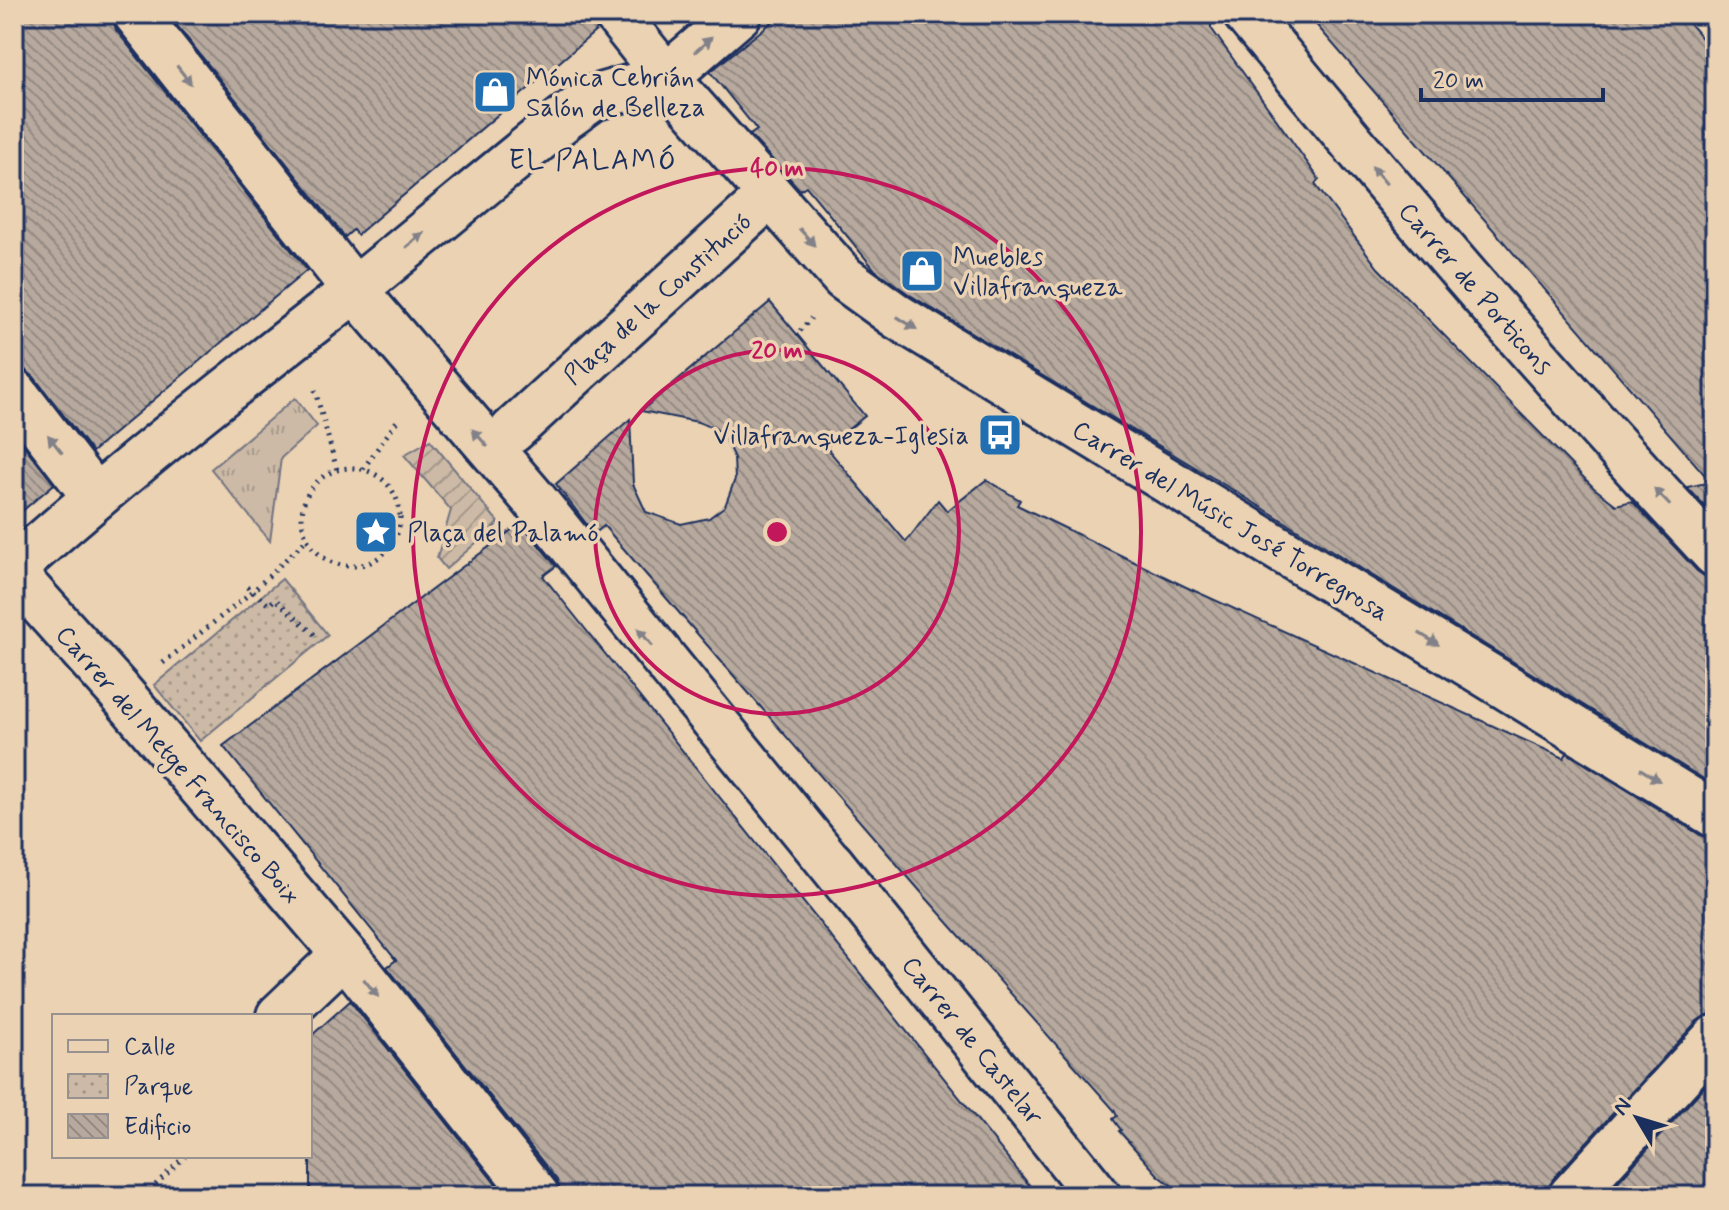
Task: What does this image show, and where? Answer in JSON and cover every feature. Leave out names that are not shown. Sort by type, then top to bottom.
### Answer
[{"type":"street","points":[[136,14],[354,289]]},
{"type":"street","name":"Plaça de la Constitució","points":[[512,431],[770,195],[666,77],[616,14]]},
{"type":"street","points":[[14,571],[95,497],[231,384],[354,289],[552,128],[593,98],[666,77],[739,14]]},
{"type":"street","name":"Carrer de Porticons","points":[[1246,14],[1395,194],[1601,432],[1715,554]]},
{"type":"street","name":"Carrer del Músic José Torregrosa","points":[[770,195],[844,278],[898,317],[1289,557],[1518,692],[1715,815]]},
{"type":"street","name":"Carrer de Castelar","points":[[354,289],[532,497],[1098,1196]]},
{"type":"street","points":[[14,392],[95,497]]},
{"type":"street","name":"Carrer del Metge Francisco Boix","points":[[14,571],[343,955],[537,1196]]},
{"type":"street","points":[[281,1014],[343,955]]},
{"type":"street","points":[[1571,1196],[1715,1038]]},
{"type":"path","points":[[800,331],[812,318]]},
{"type":"path","points":[[315,390],[337,470]]},
{"type":"path","points":[[363,469],[398,420]]},
{"type":"path","points":[[363,469],[384,481],[398,501],[398,532],[391,546],[365,564],[348,566],[333,563],[319,554],[307,538],[303,505],[322,478],[337,470],[363,469]]},
{"type":"path","points":[[157,668],[307,538]]},
{"type":"path","points":[[250,589],[269,605],[275,599],[315,635]]},
{"type":"path","points":[[144,1196],[183,1158]]},
{"type":"green space","points":[[295,398],[317,426],[281,458],[270,541],[211,469]]},
{"type":"green space","points":[[430,440],[499,523],[446,569],[437,558],[451,510],[404,455]]},
{"type":"green space","points":[[282,579],[328,635],[200,741],[154,685]]},
{"type":"building","points":[[14,14],[112,14],[116,30],[307,270],[92,452],[34,377],[24,369],[14,368]]},
{"type":"building","points":[[168,14],[592,14],[597,30],[357,235],[353,230],[345,237]]},
{"type":"building","points":[[782,14],[1211,14],[1211,28],[1319,179],[1315,184],[1378,268],[1594,488],[1616,505],[1632,501],[1697,571],[1707,578],[1715,578],[1715,786],[910,295],[875,270],[806,186],[800,190],[750,135],[757,130],[710,72]]},
{"type":"building","points":[[1307,14],[1681,14],[1715,53],[1715,517],[1687,487],[1711,482]]},
{"type":"building","points":[[770,302],[865,416],[826,447],[906,542],[938,500],[947,511],[986,480],[1020,500],[1017,505],[1186,587],[1564,758],[1567,753],[1702,836],[1715,840],[1715,1014],[1697,1021],[1553,1179],[1547,1196],[1185,1196],[1158,1175],[1119,1131],[1113,1119],[1117,1116],[1114,1110],[604,526],[594,534],[556,484],[630,419],[633,484],[646,512],[681,524],[709,518],[725,506],[735,479],[734,458],[725,439],[716,429],[698,422],[641,411]]},
{"type":"building","points":[[14,433],[54,484],[14,518]]},
{"type":"building","points":[[521,523],[556,566],[543,576],[1038,1196],[561,1196],[557,1180],[387,967],[396,960],[223,746]]},
{"type":"building","points":[[350,1001],[505,1196],[310,1196],[312,1035]]},
{"type":"building","points":[[1715,1075],[1715,1196],[1605,1196]]},
{"type":"place","name":"Mónica Cebrián Salón de Belleza","points":[[495,92]]},
{"type":"place","name":"Muebles Villafranqueza","points":[[922,271]]},
{"type":"place","name":"Villafranqueza-Iglesia","points":[[1000,435]]},
{"type":"place","name":"Plaça del Palamó","points":[[376,532]]},
{"type":"district","name":"EL PALAMÓ","points":[[593,159]]}]
